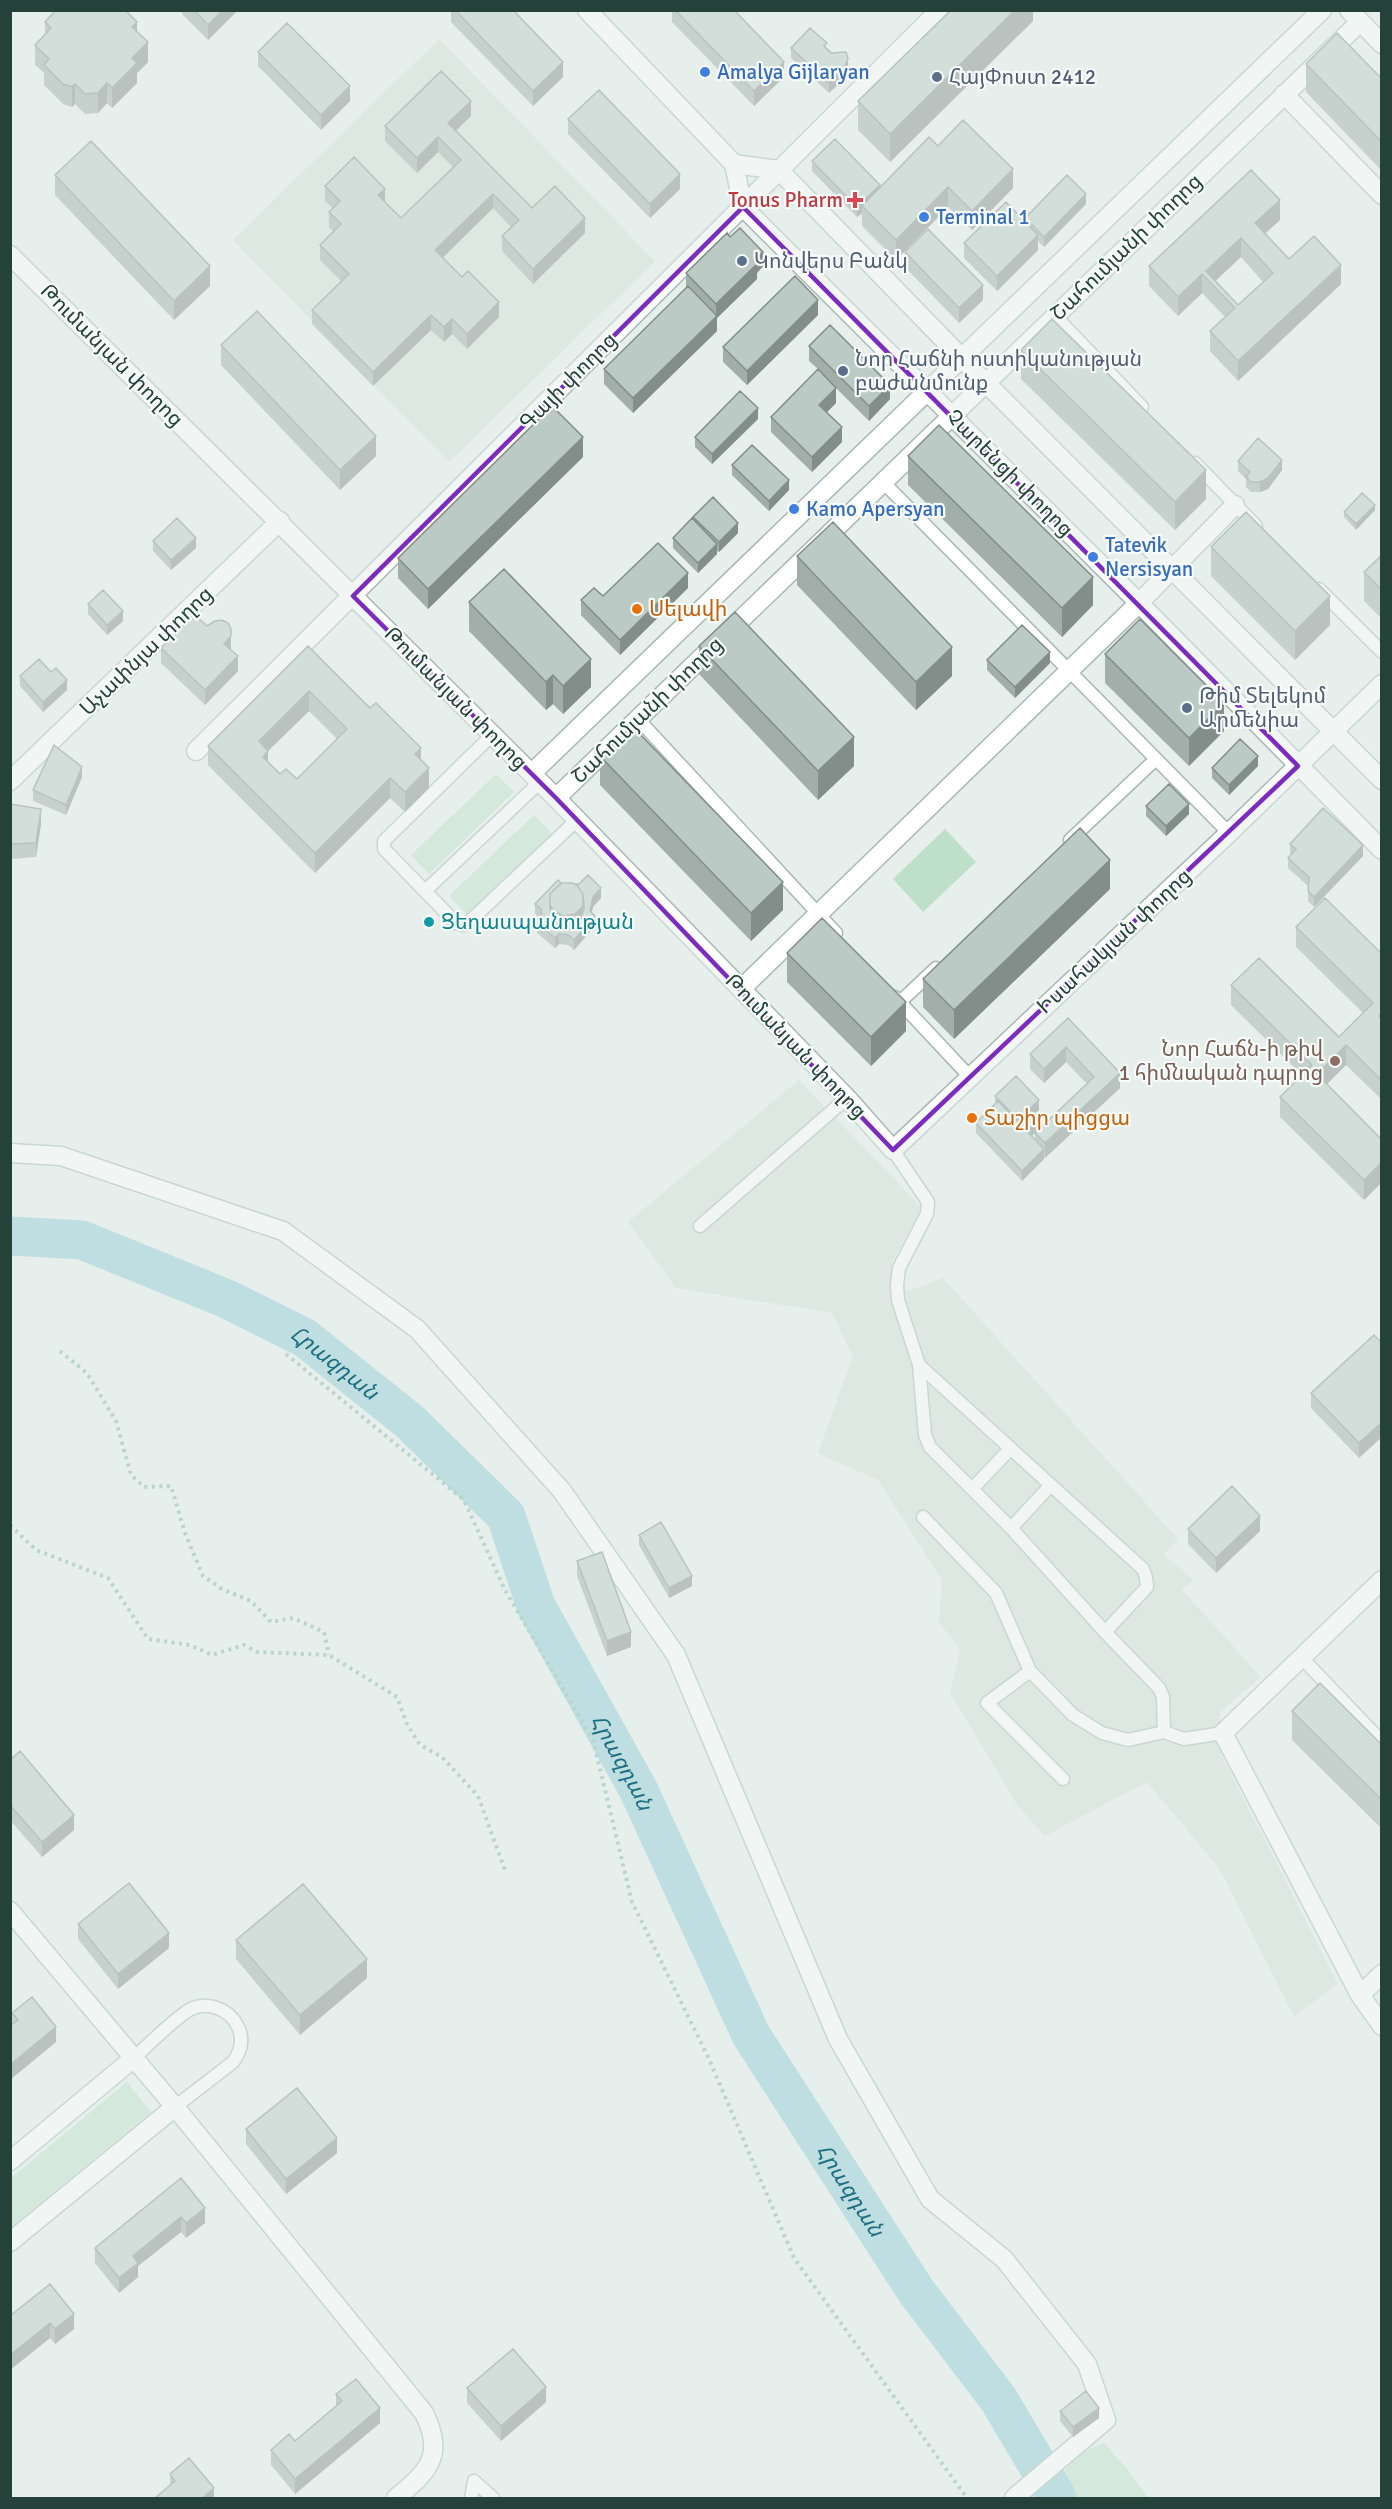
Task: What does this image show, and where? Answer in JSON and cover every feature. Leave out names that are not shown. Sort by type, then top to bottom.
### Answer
[{"type":"street","points":[[587,10],[734,164],[743,207]]},
{"type":"street","name":"Գայի փողոց","points":[[196,751],[940,10]]},
{"type":"street","name":"Շահումյանի փողոց","points":[[536,777],[928,391],[1322,10]]},
{"type":"street","points":[[1354,16],[1382,44]]},
{"type":"street","name":"Շահումյանի փողոց","points":[[556,798],[1284,94],[1354,16]]},
{"type":"street","points":[[1284,94],[1382,195]]},
{"type":"street","points":[[734,164],[779,171],[986,383],[1382,780]]},
{"type":"street","name":"Չարենցի փողոց","points":[[743,207],[1382,850]]},
{"type":"street","name":"Թումանյան փողոց","points":[[10,255],[536,777],[847,1098],[893,1150]]},
{"type":"street","points":[[741,988],[1139,603],[1235,505]]},
{"type":"street","name":"Աչափնյա փողոց","points":[[10,781],[280,521]]},
{"type":"street","name":"Իսահակյան փողոց","points":[[893,1150],[1382,684]]},
{"type":"street","points":[[10,1154],[61,1156],[283,1232],[417,1329],[562,1491],[676,1655],[838,2039],[930,2199],[1004,2259],[1087,2364],[1106,2420],[1014,2499]]},
{"type":"street","points":[[1382,1580],[1223,1733],[1360,1995],[1382,2026]]},
{"type":"street","points":[[10,1911],[134,2058],[424,2413],[433,2431],[435,2449],[417,2481],[396,2499]]},
{"type":"street","points":[[1360,1995],[1382,1974]]},
{"type":"street","points":[[10,2160],[134,2058]]},
{"type":"street","points":[[10,2242],[174,2107]]},
{"type":"lane","points":[[1054,316],[1154,420]]},
{"type":"lane","points":[[1186,454],[1268,538]]},
{"type":"lane","points":[[883,482],[1229,832]]},
{"type":"lane","points":[[1308,579],[1382,652]]},
{"type":"lane","points":[[638,719],[847,945]]},
{"type":"lane","points":[[493,734],[384,841],[384,849],[425,891],[456,922],[463,925],[471,921],[577,820]]},
{"type":"lane","points":[[1062,848],[1156,759]]},
{"type":"lane","points":[[425,891],[536,777]]},
{"type":"lane","points":[[900,1002],[943,961]]},
{"type":"lane","points":[[885,986],[970,1077]]},
{"type":"lane","points":[[700,1227],[847,1098]]},
{"type":"lane","points":[[893,1150],[928,1202],[927,1214],[899,1268],[897,1285],[898,1300],[920,1365],[925,1435],[930,1447],[1011,1528],[1159,1688],[1162,1697],[1164,1732]]},
{"type":"lane","points":[[920,1365],[1143,1569],[1147,1587],[1105,1632]]},
{"type":"lane","points":[[972,1490],[1010,1449]]},
{"type":"lane","points":[[1011,1528],[1050,1486]]},
{"type":"lane","points":[[923,1517],[996,1593],[1030,1671],[1073,1716],[1102,1733],[1128,1740],[1164,1732],[1184,1739],[1223,1733]]},
{"type":"lane","points":[[1301,1657],[1382,1742]]},
{"type":"lane","points":[[1030,1671],[987,1703],[1063,1779]]},
{"type":"lane","points":[[134,2058],[190,2010],[210,2006],[221,2009],[231,2016],[242,2038],[238,2055],[233,2062],[174,2107]]},
{"type":"lane","points":[[471,2499],[474,2481],[493,2499]]},
{"type":"path","points":[[60,1351],[87,1373],[116,1420],[131,1475],[144,1487],[171,1486],[185,1533],[203,1576],[222,1589],[251,1601],[271,1622],[294,1618],[324,1632],[329,1655]]},
{"type":"path","points":[[286,1354],[464,1500],[504,1588],[593,1740],[632,1902],[709,2059],[794,2258],[967,2499]]},
{"type":"path","points":[[10,1525],[36,1550],[108,1578],[148,1639],[190,1645],[212,1655],[244,1645],[257,1652],[329,1655],[397,1697],[407,1724],[420,1745],[442,1757],[478,1796],[505,1870]]},
{"type":"highlighted area","points":[[743,207],[1298,766],[893,1150],[556,798],[353,596]]},
{"type":"shaded area","points":[[439,39],[655,261],[449,462],[233,240]]},
{"type":"shaded area","points":[[799,1080],[922,1208],[892,1262],[894,1296],[943,1278],[1178,1539],[1164,1554],[1194,1581],[1181,1589],[1261,1677],[1220,1712],[1221,1754],[1338,1984],[1294,2017],[1219,1868],[1147,1782],[1045,1836],[1017,1805],[950,1693],[960,1650],[939,1622],[942,1580],[878,1480],[818,1453],[853,1356],[832,1313],[676,1288],[628,1222]]},
{"type":"green space","points":[[496,774],[514,792],[429,874],[411,855]]},
{"type":"green space","points":[[534,815],[552,834],[468,916],[449,896]]},
{"type":"green space","points":[[945,829],[976,862],[923,912],[893,879]]},
{"type":"green space","points":[[127,2082],[151,2112],[11,2227],[11,2178]]},
{"type":"green space","points":[[1104,2443],[1129,2471],[1148,2498],[1038,2498],[1083,2452]]},
{"type":"building","points":[[56,10],[125,10],[137,22],[132,27],[148,42],[132,58],[137,63],[112,88],[107,83],[98,93],[85,94],[75,84],[72,87],[63,84],[44,65],[49,59],[35,45],[51,28],[45,22]]},
{"type":"building","points":[[194,10],[223,10],[208,25]]},
{"type":"building","points":[[455,10],[513,10],[563,62],[533,91]]},
{"type":"building","points":[[675,10],[734,10],[784,62],[754,91]]},
{"type":"building","points":[[951,10],[1015,10],[890,134],[858,101]]},
{"type":"building","points":[[287,23],[350,86],[321,115],[258,52]]},
{"type":"building","points":[[810,28],[827,43],[824,46],[831,53],[846,52],[848,59],[844,68],[829,83],[791,48]]},
{"type":"building","points":[[1337,33],[1382,79],[1382,142],[1306,64]]},
{"type":"building","points":[[441,71],[471,101],[448,123],[532,208],[555,186],[585,218],[533,269],[502,236],[519,220],[493,194],[435,250],[462,277],[468,271],[499,302],[467,334],[452,319],[444,327],[431,315],[373,372],[312,310],[349,274],[320,245],[341,224],[329,212],[340,201],[325,186],[354,157],[385,189],[378,195],[401,218],[461,160],[438,137],[417,158],[385,126]]},
{"type":"building","points":[[599,90],[680,174],[650,204],[568,119]]},
{"type":"building","points":[[963,120],[1013,169],[972,211],[948,187],[896,240],[862,206],[929,137],[938,146]]},
{"type":"building","points":[[835,139],[880,185],[857,207],[812,161]]},
{"type":"building","points":[[91,141],[210,266],[174,301],[55,175]]},
{"type":"building","points":[[1251,170],[1280,200],[1255,223],[1289,259],[1314,236],[1341,265],[1238,361],[1210,331],[1235,308],[1202,274],[1178,297],[1149,266]],"holes":[[[1241,238],[1273,273],[1238,305],[1206,271]]]},
{"type":"building","points":[[1067,175],[1086,194],[1044,237],[1025,218]]},
{"type":"building","points":[[1006,202],[1038,235],[997,276],[964,243]]},
{"type":"building","points":[[740,228],[763,252],[754,261],[757,264],[716,304],[686,273],[727,233],[730,237]]},
{"type":"building","points":[[928,229],[983,285],[959,308],[905,252]]},
{"type":"building","points":[[795,276],[818,300],[747,371],[723,347]]},
{"type":"building","points":[[688,286],[717,316],[633,398],[604,369]]},
{"type":"building","points":[[257,311],[376,436],[340,470],[221,345]]},
{"type":"building","points":[[1052,319],[1206,470],[1175,502],[1021,350]]},
{"type":"building","points":[[830,325],[890,385],[869,406],[809,346]]},
{"type":"building","points":[[818,369],[836,388],[819,405],[842,427],[812,457],[771,417]]},
{"type":"building","points":[[740,391],[758,408],[712,454],[695,437]]},
{"type":"building","points":[[552,406],[583,437],[428,589],[398,558]]},
{"type":"building","points":[[939,425],[1093,577],[1062,608],[908,456]]},
{"type":"building","points":[[1258,438],[1282,460],[1268,478],[1260,482],[1251,482],[1246,477],[1250,472],[1238,461]]},
{"type":"building","points":[[752,445],[789,480],[769,501],[732,465]]},
{"type":"building","points":[[1362,493],[1375,505],[1356,524],[1344,512]]},
{"type":"building","points":[[713,497],[738,523],[719,542],[693,517]]},
{"type":"building","points":[[1246,512],[1330,596],[1295,631],[1211,547]]},
{"type":"building","points":[[177,518],[196,538],[171,560],[153,541]]},
{"type":"building","points":[[692,518],[717,544],[698,563],[673,538]]},
{"type":"building","points":[[833,522],[952,647],[916,682],[797,556]]},
{"type":"building","points":[[658,543],[688,573],[620,640],[581,600],[594,588],[603,596]]},
{"type":"building","points":[[1382,555],[1382,590],[1364,572]]},
{"type":"building","points":[[504,569],[591,659],[563,686],[553,675],[546,682],[469,602]]},
{"type":"building","points":[[103,590],[123,611],[107,625],[88,604]]},
{"type":"building","points":[[735,612],[854,737],[818,771],[699,646]]},
{"type":"building","points":[[194,614],[207,626],[222,620],[228,623],[231,636],[224,644],[238,656],[205,690],[161,648]]},
{"type":"building","points":[[1140,619],[1224,703],[1189,738],[1105,654]]},
{"type":"building","points":[[1022,625],[1050,652],[1015,687],[987,660]]},
{"type":"building","points":[[308,646],[370,708],[376,703],[421,748],[415,754],[429,768],[405,792],[390,778],[315,853],[208,746]],"holes":[[[309,691],[347,729],[297,779],[286,769],[280,774],[263,757],[268,751],[259,741]]]},
{"type":"building","points":[[39,659],[51,672],[56,668],[67,680],[43,702],[20,676]]},
{"type":"building","points":[[632,726],[783,882],[751,913],[600,756]]},
{"type":"building","points":[[1240,739],[1258,756],[1229,785],[1212,768]]},
{"type":"building","points":[[54,745],[82,767],[66,805],[33,790]]},
{"type":"building","points":[[1169,784],[1189,804],[1166,826],[1146,806]]},
{"type":"building","points":[[10,804],[41,809],[36,843],[10,845]]},
{"type":"building","points":[[1323,808],[1363,845],[1314,897],[1308,891],[1309,877],[1288,858],[1296,849],[1290,844]]},
{"type":"building","points":[[1080,828],[1110,860],[954,1010],[923,979]]},
{"type":"building","points":[[588,875],[601,888],[593,897],[590,911],[595,916],[574,940],[568,935],[559,934],[555,938],[537,923],[542,918],[541,909],[535,904],[558,880],[561,883],[550,894],[553,919],[569,926],[580,920],[584,909],[583,894],[576,884]]},
{"type":"building","points":[[562,883],[577,885],[583,894],[583,906],[575,914],[563,916],[553,910],[550,905],[550,894]]},
{"type":"building","name":"Նոր Հաճն-ի թիվ 1 հիմնական դպրոց","points":[[1325,898],[1382,954],[1382,1013],[1379,1016],[1382,1019],[1382,1081],[1346,1045],[1317,1074],[1382,1138],[1382,1162],[1364,1180],[1280,1097],[1312,1065],[1231,985],[1259,958],[1339,1037],[1373,1003],[1296,927]]},
{"type":"building","points":[[822,918],[906,1002],[871,1037],[787,953]]},
{"type":"building","points":[[1068,1018],[1120,1073],[1045,1143],[1035,1133],[1094,1077],[1066,1047],[1044,1069],[1030,1054]]},
{"type":"building","points":[[1016,1076],[1039,1100],[1027,1111],[1037,1121],[1028,1130],[995,1096]]},
{"type":"building","points":[[998,1101],[1044,1149],[1022,1171],[976,1123]]},
{"type":"building","points":[[1374,1335],[1382,1343],[1382,1422],[1359,1443],[1311,1393]]},
{"type":"building","points":[[1232,1486],[1260,1516],[1216,1558],[1188,1529]]},
{"type":"building","points":[[661,1522],[692,1576],[669,1588],[639,1535]]},
{"type":"building","points":[[602,1552],[631,1632],[607,1641],[577,1561]]},
{"type":"building","points":[[1320,1683],[1382,1745],[1382,1800],[1292,1711]]},
{"type":"building","points":[[20,1751],[74,1815],[42,1842],[10,1805],[10,1760]]},
{"type":"building","points":[[129,1883],[169,1933],[118,1974],[78,1924]]},
{"type":"building","points":[[303,1884],[367,1959],[300,2015],[236,1940]]},
{"type":"building","points":[[32,1997],[56,2027],[10,2065],[10,2026],[18,2020],[12,2013]]},
{"type":"building","points":[[297,2088],[337,2138],[286,2179],[246,2129]]},
{"type":"building","points":[[181,2178],[205,2208],[186,2223],[181,2217],[133,2256],[138,2263],[119,2278],[95,2248]]},
{"type":"building","points":[[50,2284],[74,2314],[55,2329],[50,2323],[10,2355],[10,2316]]},
{"type":"building","points":[[513,2349],[546,2387],[501,2426],[467,2388]]},
{"type":"building","points":[[356,2379],[380,2408],[295,2479],[271,2450],[289,2434],[295,2441],[342,2401],[336,2394]]},
{"type":"building","points":[[1086,2391],[1099,2408],[1073,2427],[1060,2411]]},
{"type":"building","points":[[189,2458],[214,2488],[201,2499],[154,2499],[175,2481],[170,2474]]},
{"type":"waterway","name":"Հրազդան","points":[[10,1236],[82,1240],[227,1299],[305,1338],[409,1421],[506,1516],[536,1606],[638,1789],[751,2035],[916,2291],[999,2400],[1057,2498]]},
{"type":"place","name":"Amalya Gijlaryan","points":[[705,72]]},
{"type":"place","name":"ՀայՓոստ 2412","points":[[937,77]]},
{"type":"place","name":"Tonus Pharm","points":[[855,200]]},
{"type":"place","name":"Terminal 1","points":[[924,217]]},
{"type":"place","name":"Կոնվերս Բանկ","points":[[742,261]]},
{"type":"place","name":"Նոր Հաճնի ոստիկանության բաժանմունք","points":[[843,371]]},
{"type":"place","name":"Kamo Apersyan","points":[[794,509]]},
{"type":"place","name":"Tatevik Nersisyan","points":[[1093,557]]},
{"type":"place","name":"Սելավի","points":[[637,609]]},
{"type":"place","name":"Թիմ Տելեկոմ Արմենիա","points":[[1187,708]]},
{"type":"place","name":"Ցեղասպանության","points":[[429,922]]},
{"type":"place","name":"Նոր Հաճն-ի թիվ 1 հիմնական դպրոց","points":[[1335,1061]]},
{"type":"place","name":"Տաշիր պիցցա","points":[[972,1118]]}]
